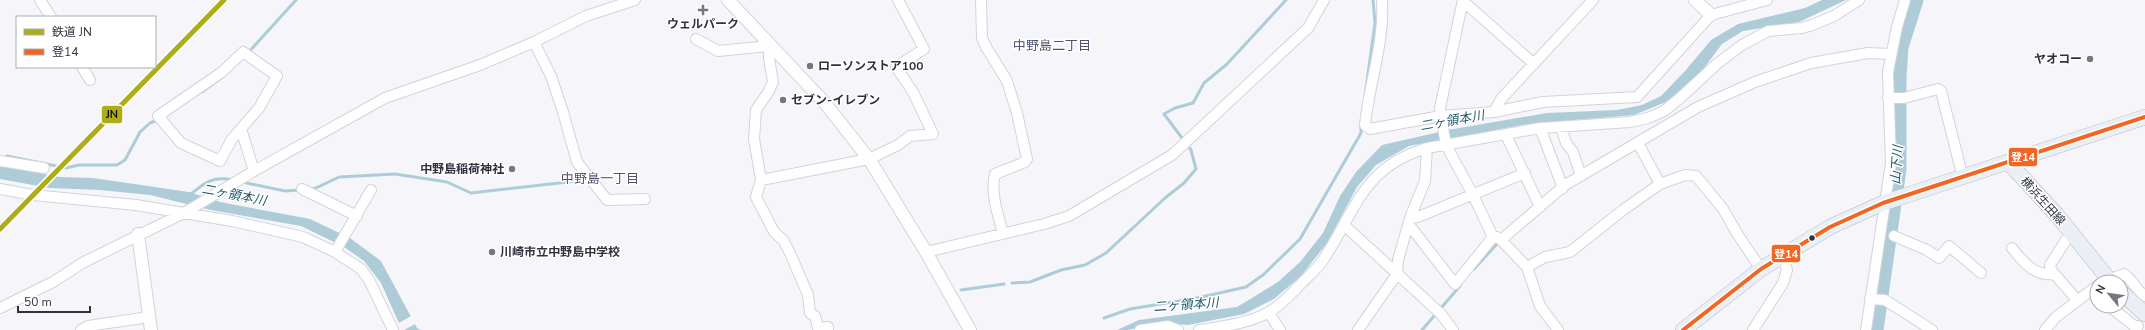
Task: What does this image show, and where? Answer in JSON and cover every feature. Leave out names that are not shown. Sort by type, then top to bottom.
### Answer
[{"type":"main road","points":[[1683,330],[1782,254],[1830,227],[1890,201],[2145,117]]},
{"type":"main road","name":"横浜生田線","points":[[2009,163],[2092,274]]},
{"type":"main road","name":"横浜生田線","points":[[2009,163],[2056,214],[2094,274]]},
{"type":"main road","points":[[2129,303],[2143,321]]},
{"type":"main road","points":[[2129,310],[2143,321]]},
{"type":"street","points":[[40,0],[50,16]]},
{"type":"street","points":[[0,308],[53,282],[84,262],[138,234],[188,211],[254,171],[397,93],[449,77],[534,42],[586,16],[635,0]]},
{"type":"street","points":[[728,0],[769,46],[824,102],[869,159],[926,252],[970,330]]},
{"type":"street","points":[[761,180],[869,159],[898,145],[910,136],[933,134],[913,92],[896,67],[924,50],[898,0]]},
{"type":"street","points":[[981,0],[982,38],[1007,81],[1017,113],[1027,159],[1025,162],[995,174],[993,181],[1003,232]]},
{"type":"street","points":[[926,252],[1003,232],[1044,224],[1069,216],[1172,155],[1308,28],[1324,0]]},
{"type":"street","points":[[1382,0],[1383,17],[1368,103],[1366,125],[1370,129],[1494,112],[1543,102],[1637,97],[1711,15],[1765,0]]},
{"type":"street","points":[[1463,0],[1440,108],[1446,144],[1497,239],[1527,267],[1540,306],[1558,330]]},
{"type":"street","points":[[1463,0],[1534,64]]},
{"type":"street","points":[[1494,112],[1501,99],[1594,0]]},
{"type":"street","points":[[1695,0],[1711,15]]},
{"type":"street","points":[[1199,330],[1242,321],[1269,313],[1294,291],[1324,259],[1370,182],[1387,166],[1409,154],[1446,144],[1540,128],[1630,122],[1648,118],[1664,110],[1679,99],[1718,63],[1742,45],[1768,31],[1802,28],[1812,25],[1834,16],[1859,0]]},
{"type":"street","points":[[1866,330],[1873,299],[1890,201],[1888,98],[1891,54],[1905,0]]},
{"type":"street","points":[[696,39],[718,51],[735,51],[769,46]]},
{"type":"street","points":[[534,42],[551,76],[577,162],[607,200],[645,199]]},
{"type":"street","points":[[769,46],[769,58],[773,82],[769,91],[756,110],[755,118],[754,139],[761,180],[756,197],[774,232],[783,240],[790,253],[808,295],[810,313],[815,316],[818,328],[828,327],[828,330]]},
{"type":"street","points":[[243,52],[277,76],[259,108],[241,129],[220,161],[181,143],[158,116],[222,72],[243,52]]},
{"type":"street","points":[[1410,222],[1455,284],[1497,239],[1563,188],[1698,106],[1755,82],[1811,63],[1868,53],[1891,54]]},
{"type":"street","points":[[83,68],[90,80]]},
{"type":"street","points":[[1888,98],[1904,98],[1938,89],[1941,91],[1963,178]]},
{"type":"street","points":[[1561,127],[1566,143],[1573,152],[1581,176]]},
{"type":"street","points":[[1540,128],[1563,188]]},
{"type":"street","points":[[241,129],[254,171]]},
{"type":"street","points":[[1506,135],[1540,207]]},
{"type":"street","points":[[1638,143],[1660,184]]},
{"type":"street","points":[[1358,330],[1398,274],[1398,260],[1425,181],[1427,148]]},
{"type":"street","points":[[0,160],[44,168]]},
{"type":"street","points":[[1410,222],[1418,217],[1525,173]]},
{"type":"street","points":[[1527,267],[1545,257],[1570,252],[1623,210],[1660,184],[1685,175],[1696,176],[1723,209],[1738,235],[1761,269]]},
{"type":"street","points":[[0,197],[4,189],[33,195],[188,211],[303,237],[336,249],[361,269],[369,280],[393,330]]},
{"type":"street","points":[[302,189],[357,216]]},
{"type":"street","points":[[336,249],[357,216],[371,190]]},
{"type":"street","points":[[1344,225],[1439,311],[1453,330]]},
{"type":"street","points":[[138,234],[151,330]]},
{"type":"street","points":[[1894,236],[1927,250],[1939,258],[1949,246],[1981,274]]},
{"type":"street","points":[[2066,240],[2050,265],[2053,274],[2077,300]]},
{"type":"street","points":[[2012,248],[2023,263],[2043,275],[2053,274]]},
{"type":"street","points":[[1753,330],[1782,283],[1787,270],[1782,254]]},
{"type":"street","points":[[2129,277],[2134,286],[2145,296]]},
{"type":"street","points":[[2051,328],[2056,317],[2089,292]]},
{"type":"street","points":[[1873,299],[1886,300],[1932,330]]},
{"type":"street","points":[[1269,313],[1280,330]]},
{"type":"street","points":[[2118,314],[2137,328],[2143,321]]},
{"type":"street","points":[[80,330],[88,326],[149,317]]},
{"type":"street","points":[[1140,330],[1168,326],[1178,330]]},
{"type":"water","points":[[1822,0],[1846,0],[1799,22],[1743,31],[1722,44],[1701,72],[1666,102],[1634,115],[1528,124],[1409,146],[1376,165],[1357,187],[1327,243],[1301,276],[1274,299],[1244,314],[1188,325],[1162,323],[1127,330],[1117,330],[1139,320],[1237,307],[1278,282],[1300,262],[1323,233],[1340,196],[1356,172],[1382,145],[1448,130],[1547,113],[1617,110],[1642,105],[1661,96],[1685,71],[1711,40],[1738,24],[1805,8]]},
{"type":"water","points":[[0,166],[60,177],[93,178],[189,192],[220,202],[310,219],[350,238],[381,261],[417,328],[421,330],[402,330],[381,283],[364,261],[344,247],[301,226],[211,210],[150,195],[100,190],[49,188],[0,179]]},
{"type":"pier","points":[[413,315],[417,323],[404,330],[400,330],[397,324]]},
{"type":"waterway","points":[[247,54],[296,0]]},
{"type":"waterway","points":[[1012,283],[1030,282],[1061,270],[1085,265],[1106,253],[1165,198],[1184,183],[1196,169],[1191,150],[1164,114],[1175,108],[1193,103],[1204,83],[1227,64],[1286,0]]},
{"type":"waterway","points":[[1365,96],[1375,23],[1373,0]]},
{"type":"waterway","name":"山下川","points":[[1875,330],[1898,169],[1898,77],[1900,47],[1915,0]]},
{"type":"waterway","points":[[202,92],[221,78]]},
{"type":"waterway","points":[[7,156],[66,168],[79,165],[117,165],[125,160],[140,132],[150,123],[158,120]]},
{"type":"waterway","name":"二ヶ領本川","points":[[1104,318],[1130,309],[1197,298],[1246,287],[1263,275],[1300,239],[1361,133],[1361,123]]},
{"type":"waterway","points":[[309,189],[316,188],[339,177],[395,174],[447,182],[471,193],[577,181]]},
{"type":"waterway","name":"二ヶ領本川","points":[[190,195],[205,183],[210,181],[220,179],[233,180]]},
{"type":"waterway","points":[[242,182],[285,191],[300,190]]},
{"type":"waterway","points":[[1474,269],[1497,244]]},
{"type":"waterway","points":[[961,290],[1004,284]]},
{"type":"waterway","points":[[1422,330],[1460,286]]},
{"type":"rail line","name":"JN","points":[[0,229],[224,0]]},
{"type":"transit line","name":"登14","points":[[1683,330],[1761,269],[1830,227],[1883,203],[2145,117]]},
{"type":"place","name":"ウェルパーク","points":[[703,10]]},
{"type":"place","name":"ヤオコー","points":[[2090,59]]},
{"type":"place","name":"ローソンストア100","points":[[810,66]]},
{"type":"place","name":"セブン-イレブン","points":[[783,100]]},
{"type":"place","name":"中野島稲荷神社","points":[[512,169]]},
{"type":"place","name":"川崎市立中野島中学校","points":[[492,252]]},
{"type":"district","name":"中野島二丁目","points":[[1052,46]]},
{"type":"district","name":"中野島一丁目","points":[[600,179]]}]
